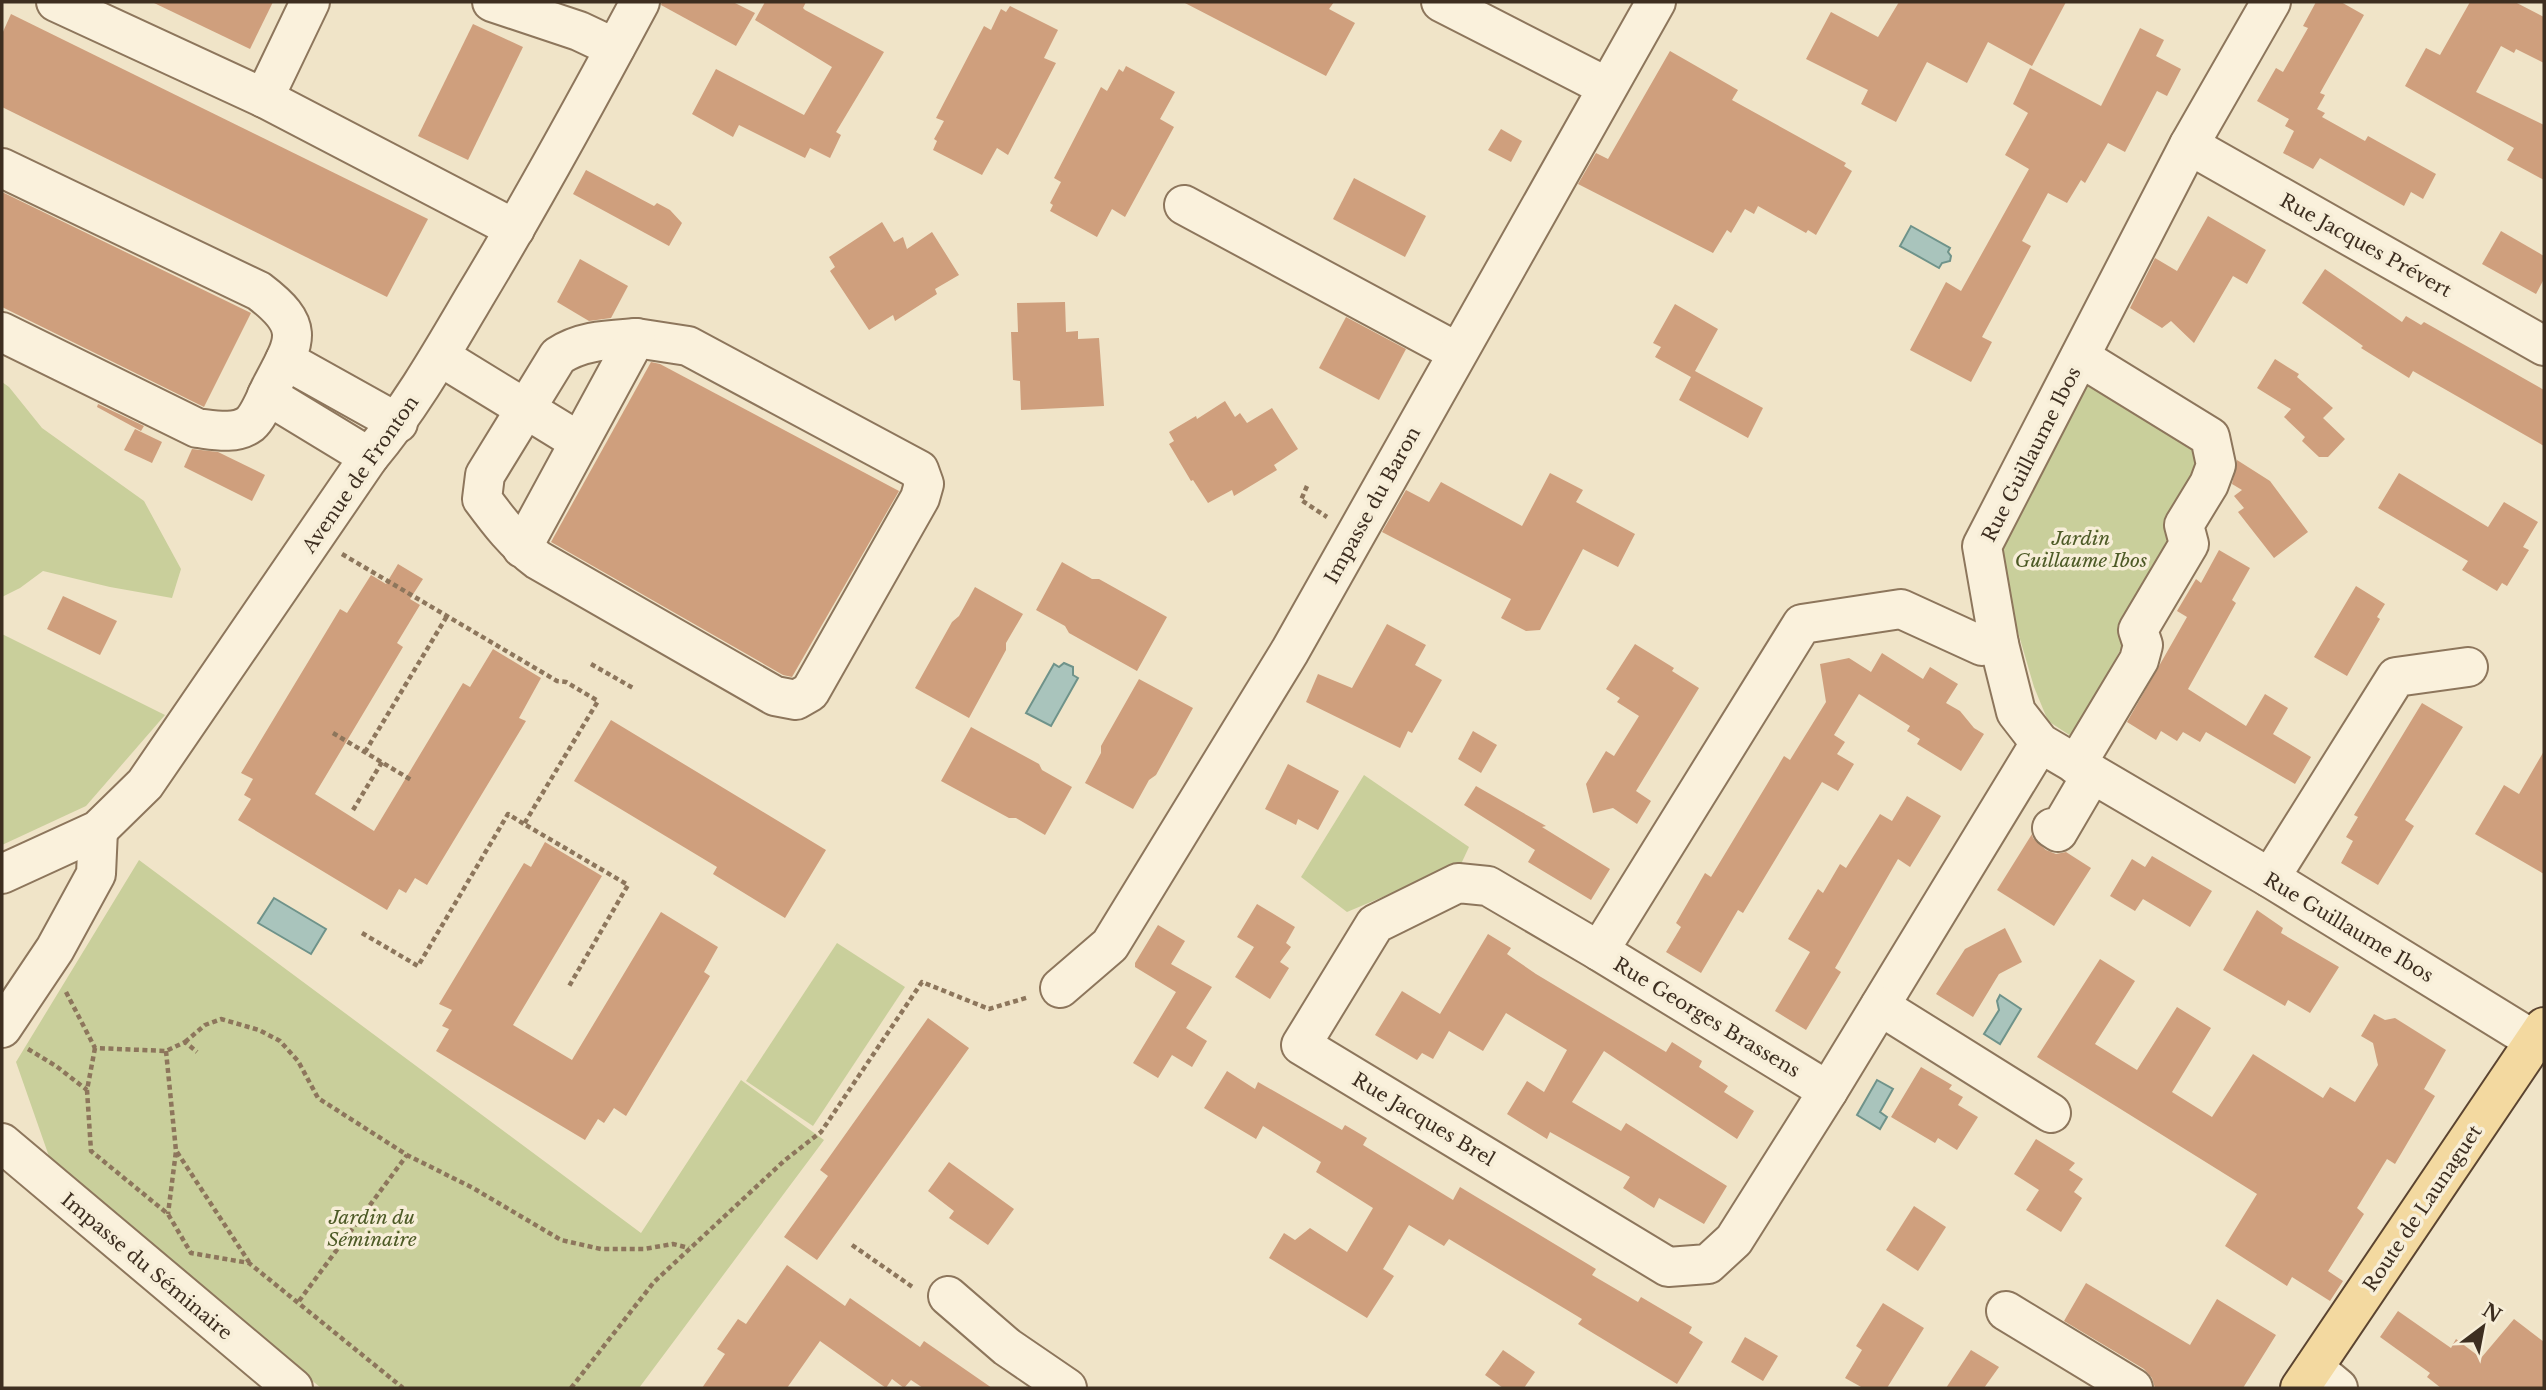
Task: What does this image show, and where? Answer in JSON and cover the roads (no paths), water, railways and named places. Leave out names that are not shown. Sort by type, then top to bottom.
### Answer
[{"type":"main road","name":"Route de Launaguet","points":[[2318,1381],[2537,1049]]},
{"type":"street","points":[[56,2],[264,98],[514,229]]},
{"type":"street","points":[[264,98],[310,2]]},
{"type":"street","points":[[492,2],[579,32],[615,48]]},
{"type":"street","name":"Avenue de Fronton","points":[[2,874],[99,830],[145,784],[369,457],[398,423],[440,358],[640,2]]},
{"type":"street","points":[[1441,2],[1607,87]]},
{"type":"street","name":"Impasse du Baron","points":[[1060,988],[1110,945],[1290,651],[1656,2]]},
{"type":"street","name":"Rue Guillaume Ibos","points":[[2271,2],[2189,145],[1982,546],[1999,644],[2016,712],[2040,743],[2270,878],[2537,1049]]},
{"type":"street","name":"Rue Jacques Prévert","points":[[2189,145],[2544,346]]},
{"type":"street","points":[[2,169],[259,291],[277,305],[290,324],[293,343],[251,423],[235,430],[197,428],[2,332]]},
{"type":"street","points":[[1184,205],[1457,352]]},
{"type":"street","points":[[522,548],[636,338]]},
{"type":"street","points":[[636,338],[688,346],[919,470],[924,484],[920,498],[810,692],[796,700],[775,696],[538,560],[522,548],[482,499],[485,475],[558,356],[570,348],[588,342],[636,338]]},
{"type":"street","points":[[2052,828],[2057,832],[2084,769],[2139,660],[2143,645],[2138,630],[2189,544],[2184,525],[2209,484],[2216,465],[2210,437],[2080,357]]},
{"type":"street","points":[[440,358],[578,441]]},
{"type":"street","points":[[285,360],[398,423]]},
{"type":"street","points":[[267,395],[369,457]]},
{"type":"street","name":"Rue Georges Brassens","points":[[1828,1091],[1599,951],[1802,624],[1901,609],[1982,646],[1999,644]]},
{"type":"street","points":[[2270,878],[2396,677],[2468,667]]},
{"type":"street","points":[[1828,1091],[2040,743]]},
{"type":"street","points":[[13,1037],[55,949],[96,874],[99,830]]},
{"type":"street","name":"Rue Jacques Brel","points":[[1599,951],[1488,886],[1458,883],[1375,924],[1301,1045],[1668,1267],[1708,1264],[1734,1240],[1828,1091]]},
{"type":"street","points":[[1880,1006],[2052,1113]]},
{"type":"street","name":"Impasse du Séminaire","points":[[2,1143],[293,1388]]},
{"type":"street","points":[[948,1296],[1007,1347],[1066,1388]]},
{"type":"street","points":[[2006,1311],[2133,1388]]},
{"type":"water","points":[[1911,226],[1950,248],[1950,261],[1942,263],[1939,268],[1900,246]]},
{"type":"water","points":[[1064,663],[1073,667],[1073,675],[1078,678],[1051,726],[1026,713],[1054,664],[1059,667]]},
{"type":"water","points":[[274,898],[326,929],[311,954],[258,923]]},
{"type":"water","points":[[2000,995],[2021,1009],[2000,1044],[1984,1034],[1999,1010],[1997,1001]]},
{"type":"water","points":[[1877,1080],[1893,1089],[1880,1112],[1887,1117],[1880,1129],[1857,1115]]},
{"type":"park label","name":"Jardin Guillaume Ibos","points":[[2081,549]]},
{"type":"park label","name":"Jardin du Séminaire","points":[[372,1228]]}]
